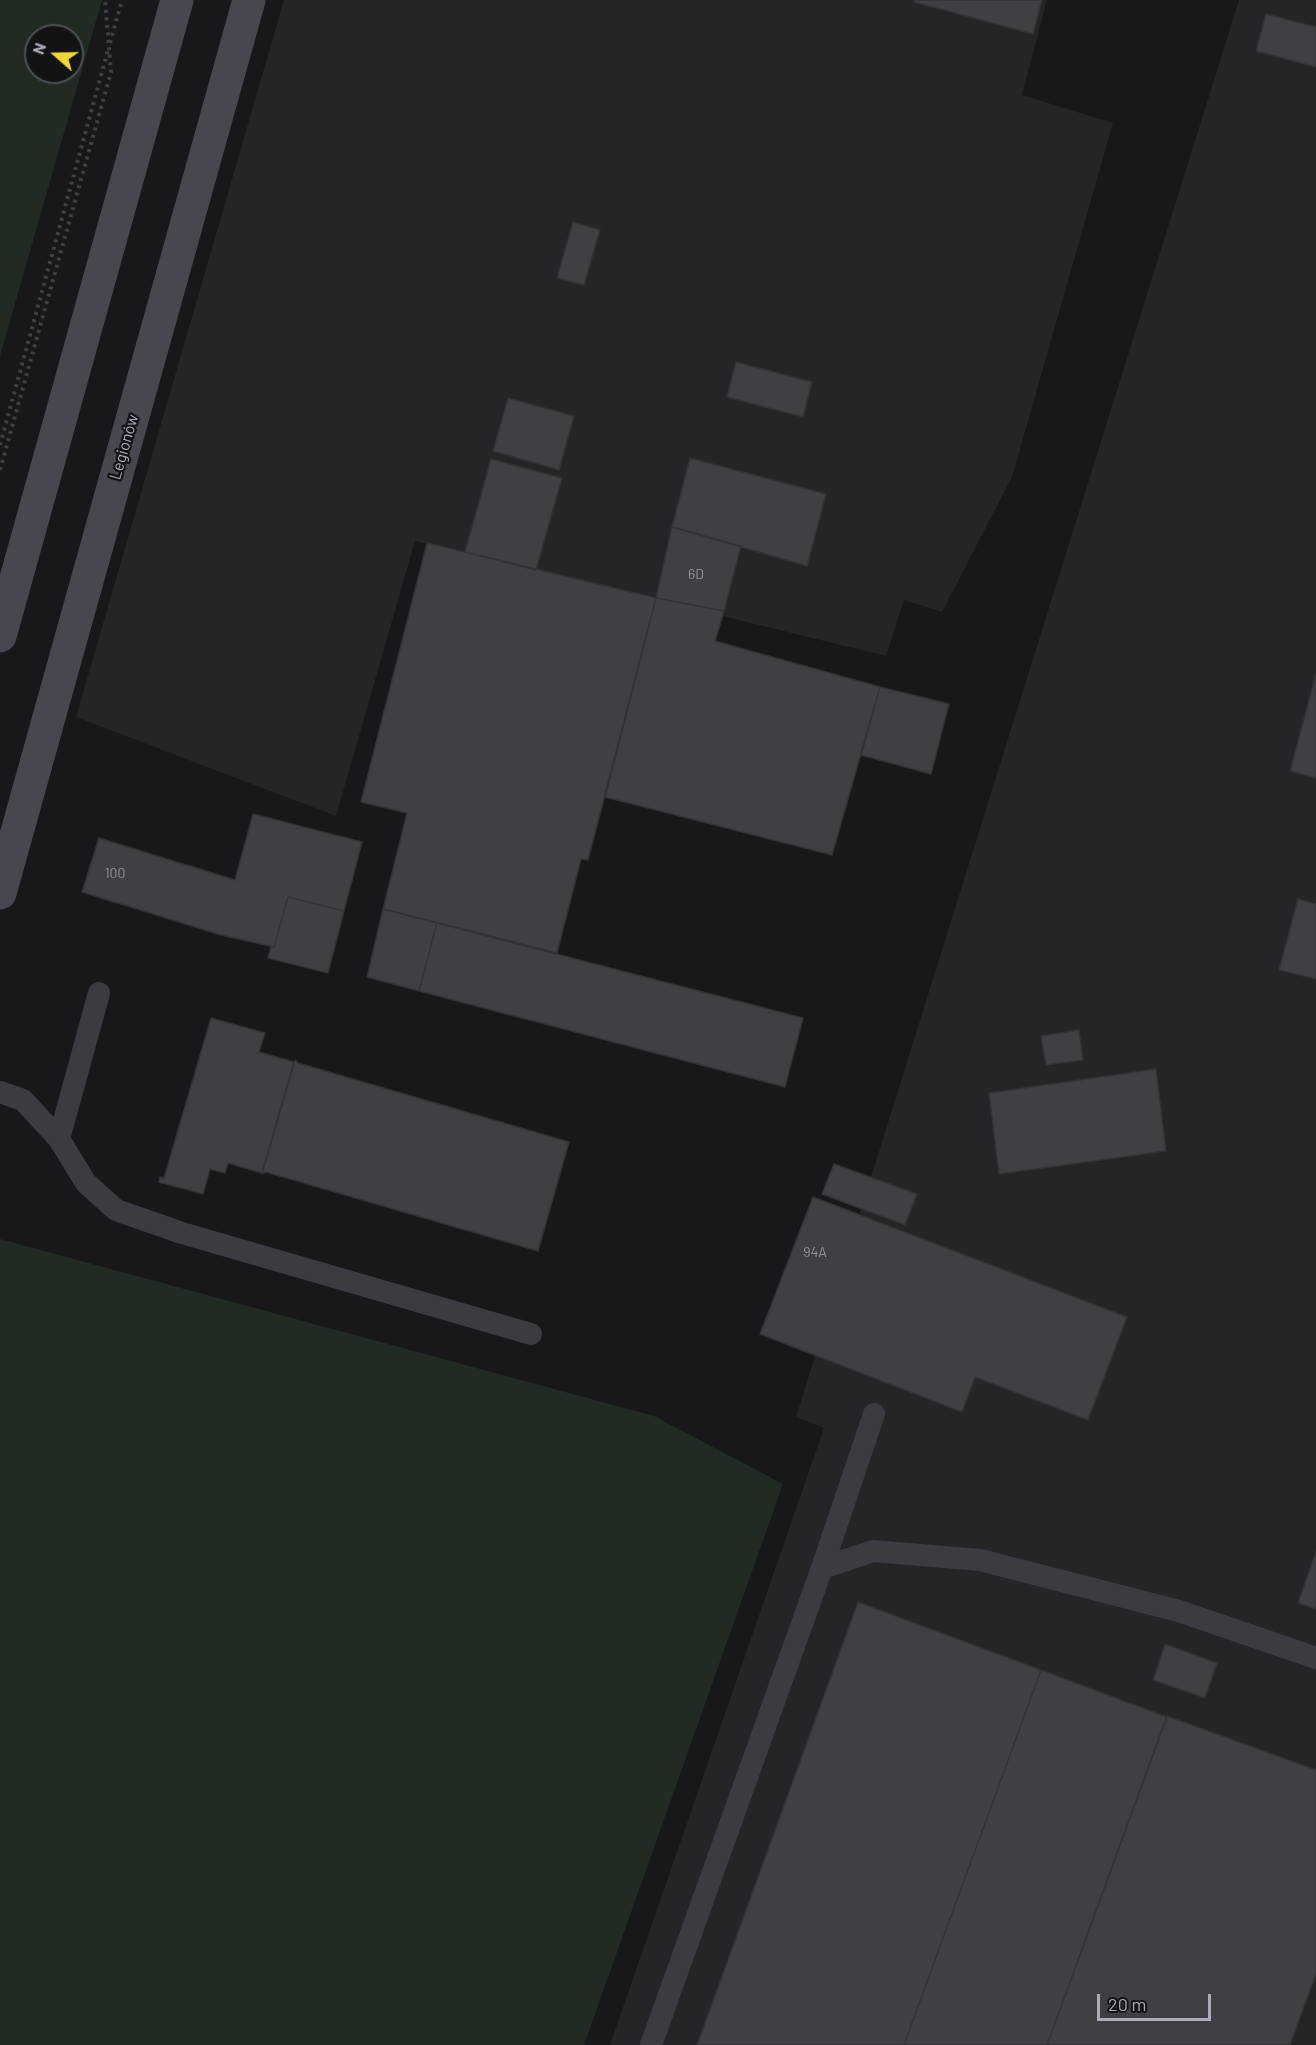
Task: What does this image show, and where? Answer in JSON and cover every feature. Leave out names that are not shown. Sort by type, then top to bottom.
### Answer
[{"type":"street","points":[[0,636],[177,0]]},
{"type":"street","name":"Legionów","points":[[0,893],[249,0]]},
{"type":"lane","points":[[59,1139],[99,993]]},
{"type":"lane","points":[[0,1092],[23,1100],[59,1139],[86,1184],[116,1210],[182,1233],[531,1334]]},
{"type":"lane","points":[[651,2045],[822,1568],[874,1414]]},
{"type":"lane","points":[[822,1568],[873,1551],[980,1560],[1179,1611],[1316,1658]]},
{"type":"path","points":[[0,470],[111,72],[105,0]]},
{"type":"path","points":[[0,445],[122,0]]},
{"type":"shaded area","points":[[0,0],[102,0],[84,63],[84,24],[24,24],[24,84],[78,84],[0,356]]},
{"type":"shaded area","points":[[284,0],[1047,0],[1022,95],[1113,123],[1012,477],[942,612],[904,600],[886,656],[415,541],[336,816],[76,717]]},
{"type":"shaded area","points":[[1239,0],[1316,0],[1316,2045],[610,2045],[824,1428],[796,1417]]},
{"type":"shaded area","points":[[0,1239],[654,1416],[783,1484],[584,2045],[0,2045]]},
{"type":"building","points":[[915,0],[1042,0],[1033,34],[914,2]]},
{"type":"building","points":[[1266,14],[1316,27],[1316,67],[1256,51]]},
{"type":"building","points":[[573,222],[600,230],[584,285],[557,278]]},
{"type":"building","points":[[736,362],[812,382],[803,417],[727,397]]},
{"type":"building","points":[[508,398],[574,416],[559,470],[493,451]]},
{"type":"building","points":[[690,458],[826,494],[807,566],[672,527]]},
{"type":"building","points":[[491,459],[562,478],[536,570],[465,552]]},
{"type":"building","points":[[672,527],[741,546],[724,611],[656,598]]},
{"type":"building","points":[[427,543],[656,598],[588,860],[581,859],[557,953],[383,909],[407,813],[361,802]]},
{"type":"building","points":[[656,598],[724,611],[715,641],[880,687],[832,855],[605,797]]},
{"type":"building","points":[[1316,674],[1316,778],[1290,771]]},
{"type":"building","points":[[880,687],[949,704],[931,774],[861,755]]},
{"type":"building","points":[[253,814],[362,842],[344,911],[288,897],[274,947],[221,935],[82,892],[99,838],[235,880]]},
{"type":"building","points":[[288,897],[344,911],[328,973],[268,958],[271,947],[274,947]]},
{"type":"building","points":[[1298,899],[1316,904],[1316,979],[1279,970]]},
{"type":"building","points":[[383,909],[437,923],[419,991],[367,977]]},
{"type":"building","points":[[437,923],[803,1018],[785,1087],[419,991]]},
{"type":"building","points":[[211,1018],[265,1033],[259,1052],[294,1062],[262,1173],[228,1163],[225,1173],[210,1169],[203,1194],[159,1182],[160,1177],[164,1178]]},
{"type":"building","points":[[1079,1030],[1083,1060],[1046,1065],[1041,1036]]},
{"type":"building","points":[[295,1060],[298,1063],[569,1142],[538,1251],[266,1172],[262,1174]]},
{"type":"building","points":[[1156,1069],[1166,1151],[999,1174],[989,1093]]},
{"type":"building","points":[[834,1164],[917,1194],[905,1225],[822,1194]]},
{"type":"building","points":[[813,1197],[1127,1317],[1088,1420],[975,1377],[962,1412],[760,1334]]},
{"type":"building","points":[[1316,1552],[1316,1609],[1298,1603]]},
{"type":"building","points":[[858,1602],[1041,1670],[904,2045],[697,2045]]},
{"type":"building","points":[[1165,1644],[1217,1663],[1205,1698],[1153,1680]]},
{"type":"building","points":[[1041,1670],[1167,1717],[1047,2045],[904,2045]]},
{"type":"building","points":[[1167,1716],[1316,1770],[1316,1974],[1290,2045],[1047,2045]]}]
